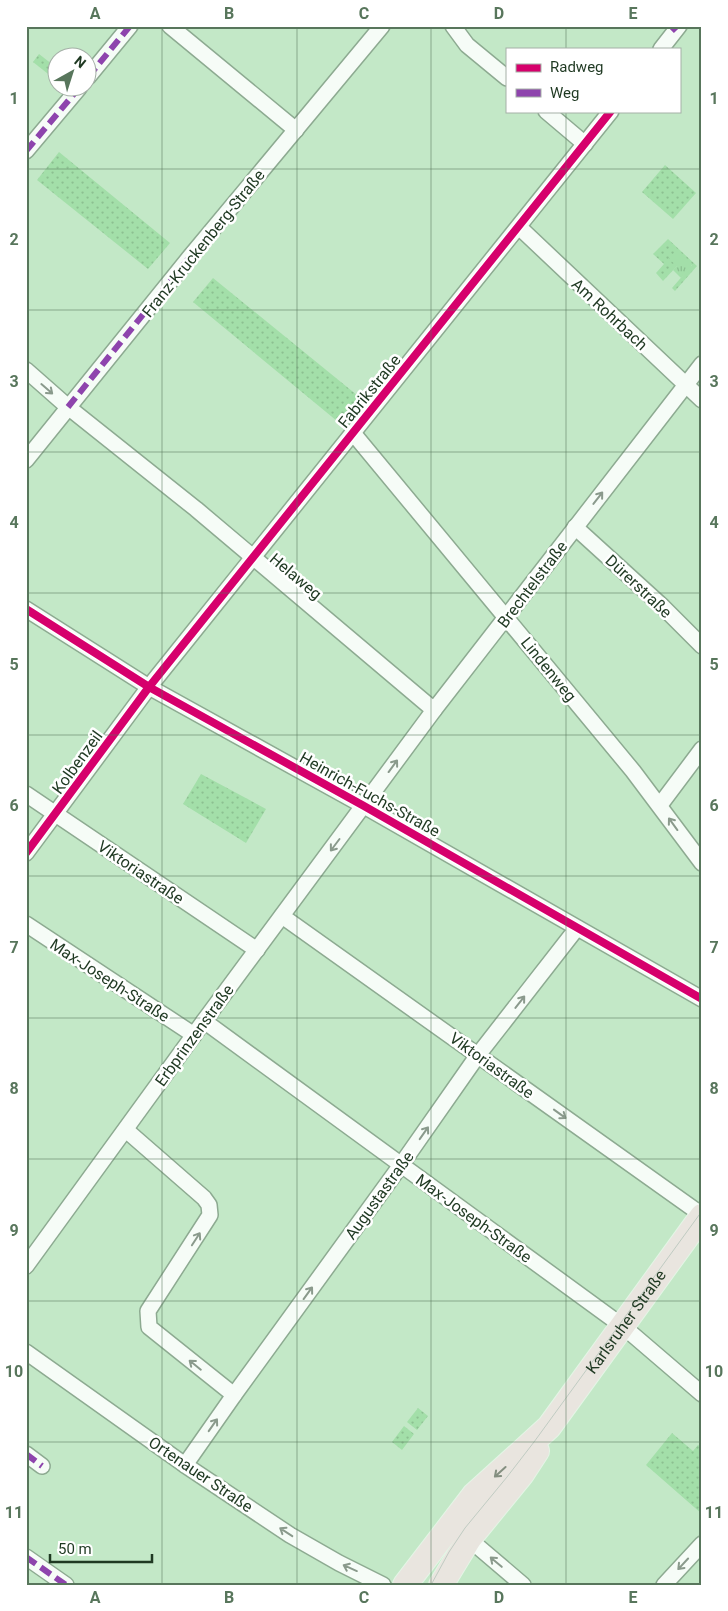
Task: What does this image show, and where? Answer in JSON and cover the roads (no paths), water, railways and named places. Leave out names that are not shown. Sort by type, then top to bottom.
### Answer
[{"type":"main road","name":"Karlsruher Straße","points":[[441,1585],[469,1539],[522,1474],[549,1427],[702,1216]]},
{"type":"main road","name":"Karlsruher Straße","points":[[405,1585],[474,1495],[549,1427]]},
{"type":"street","points":[[98,65],[130,26]]},
{"type":"street","points":[[170,26],[296,130]]},
{"type":"street","name":"Franz-Kruckenberg-Straße","points":[[26,460],[189,258],[382,26]]},
{"type":"street","points":[[453,26],[468,45],[506,77]]},
{"type":"street","points":[[662,48],[679,26]]},
{"type":"street","points":[[26,151],[71,98]]},
{"type":"street","points":[[547,112],[585,144]]},
{"type":"street","name":"Fabrikstraße","points":[[149,687],[610,112]]},
{"type":"street","name":"Am Rohrbach","points":[[519,227],[702,400]]},
{"type":"street","name":"Brechtelstraße","points":[[364,806],[434,710],[702,364]]},
{"type":"street","name":"Helaweg","points":[[26,370],[68,407],[253,557],[434,710]]},
{"type":"street","name":"Lindenweg","points":[[353,432],[660,805],[702,863]]},
{"type":"street","name":"Dürerstraße","points":[[575,527],[663,607],[702,646]]},
{"type":"street","name":"Heinrich-Fuchs-Straße","points":[[26,609],[149,687],[364,806],[702,999]]},
{"type":"street","name":"Kolbenzeil","points":[[26,853],[149,687]]},
{"type":"street","points":[[660,805],[697,767],[702,749]]},
{"type":"street","name":"Viktoriastraße","points":[[26,794],[257,950]]},
{"type":"street","name":"Erbprinzenstraße","points":[[26,1266],[204,1021],[364,806]]},
{"type":"street","name":"Viktoriastraße","points":[[282,916],[702,1216]]},
{"type":"street","name":"Max-Joseph-Straße","points":[[26,924],[194,1035]]},
{"type":"street","name":"Augustastraße","points":[[185,1465],[478,1055],[577,928]]},
{"type":"street","name":"Max-Joseph-Straße","points":[[204,1021],[623,1326],[702,1394]]},
{"type":"street","points":[[126,1130],[204,1198],[209,1205],[210,1215],[148,1311],[149,1327],[234,1395]]},
{"type":"street","name":"Ortenauer Straße","points":[[26,1352],[185,1465],[290,1535],[383,1585]]},
{"type":"street","points":[[26,1454],[42,1466]]},
{"type":"street","points":[[469,1539],[523,1585]]},
{"type":"street","points":[[664,1585],[702,1544]]},
{"type":"street","points":[[26,1556],[66,1585]]},
{"type":"tram line","points":[[431,1585],[465,1528],[534,1442],[702,1211]]}]
